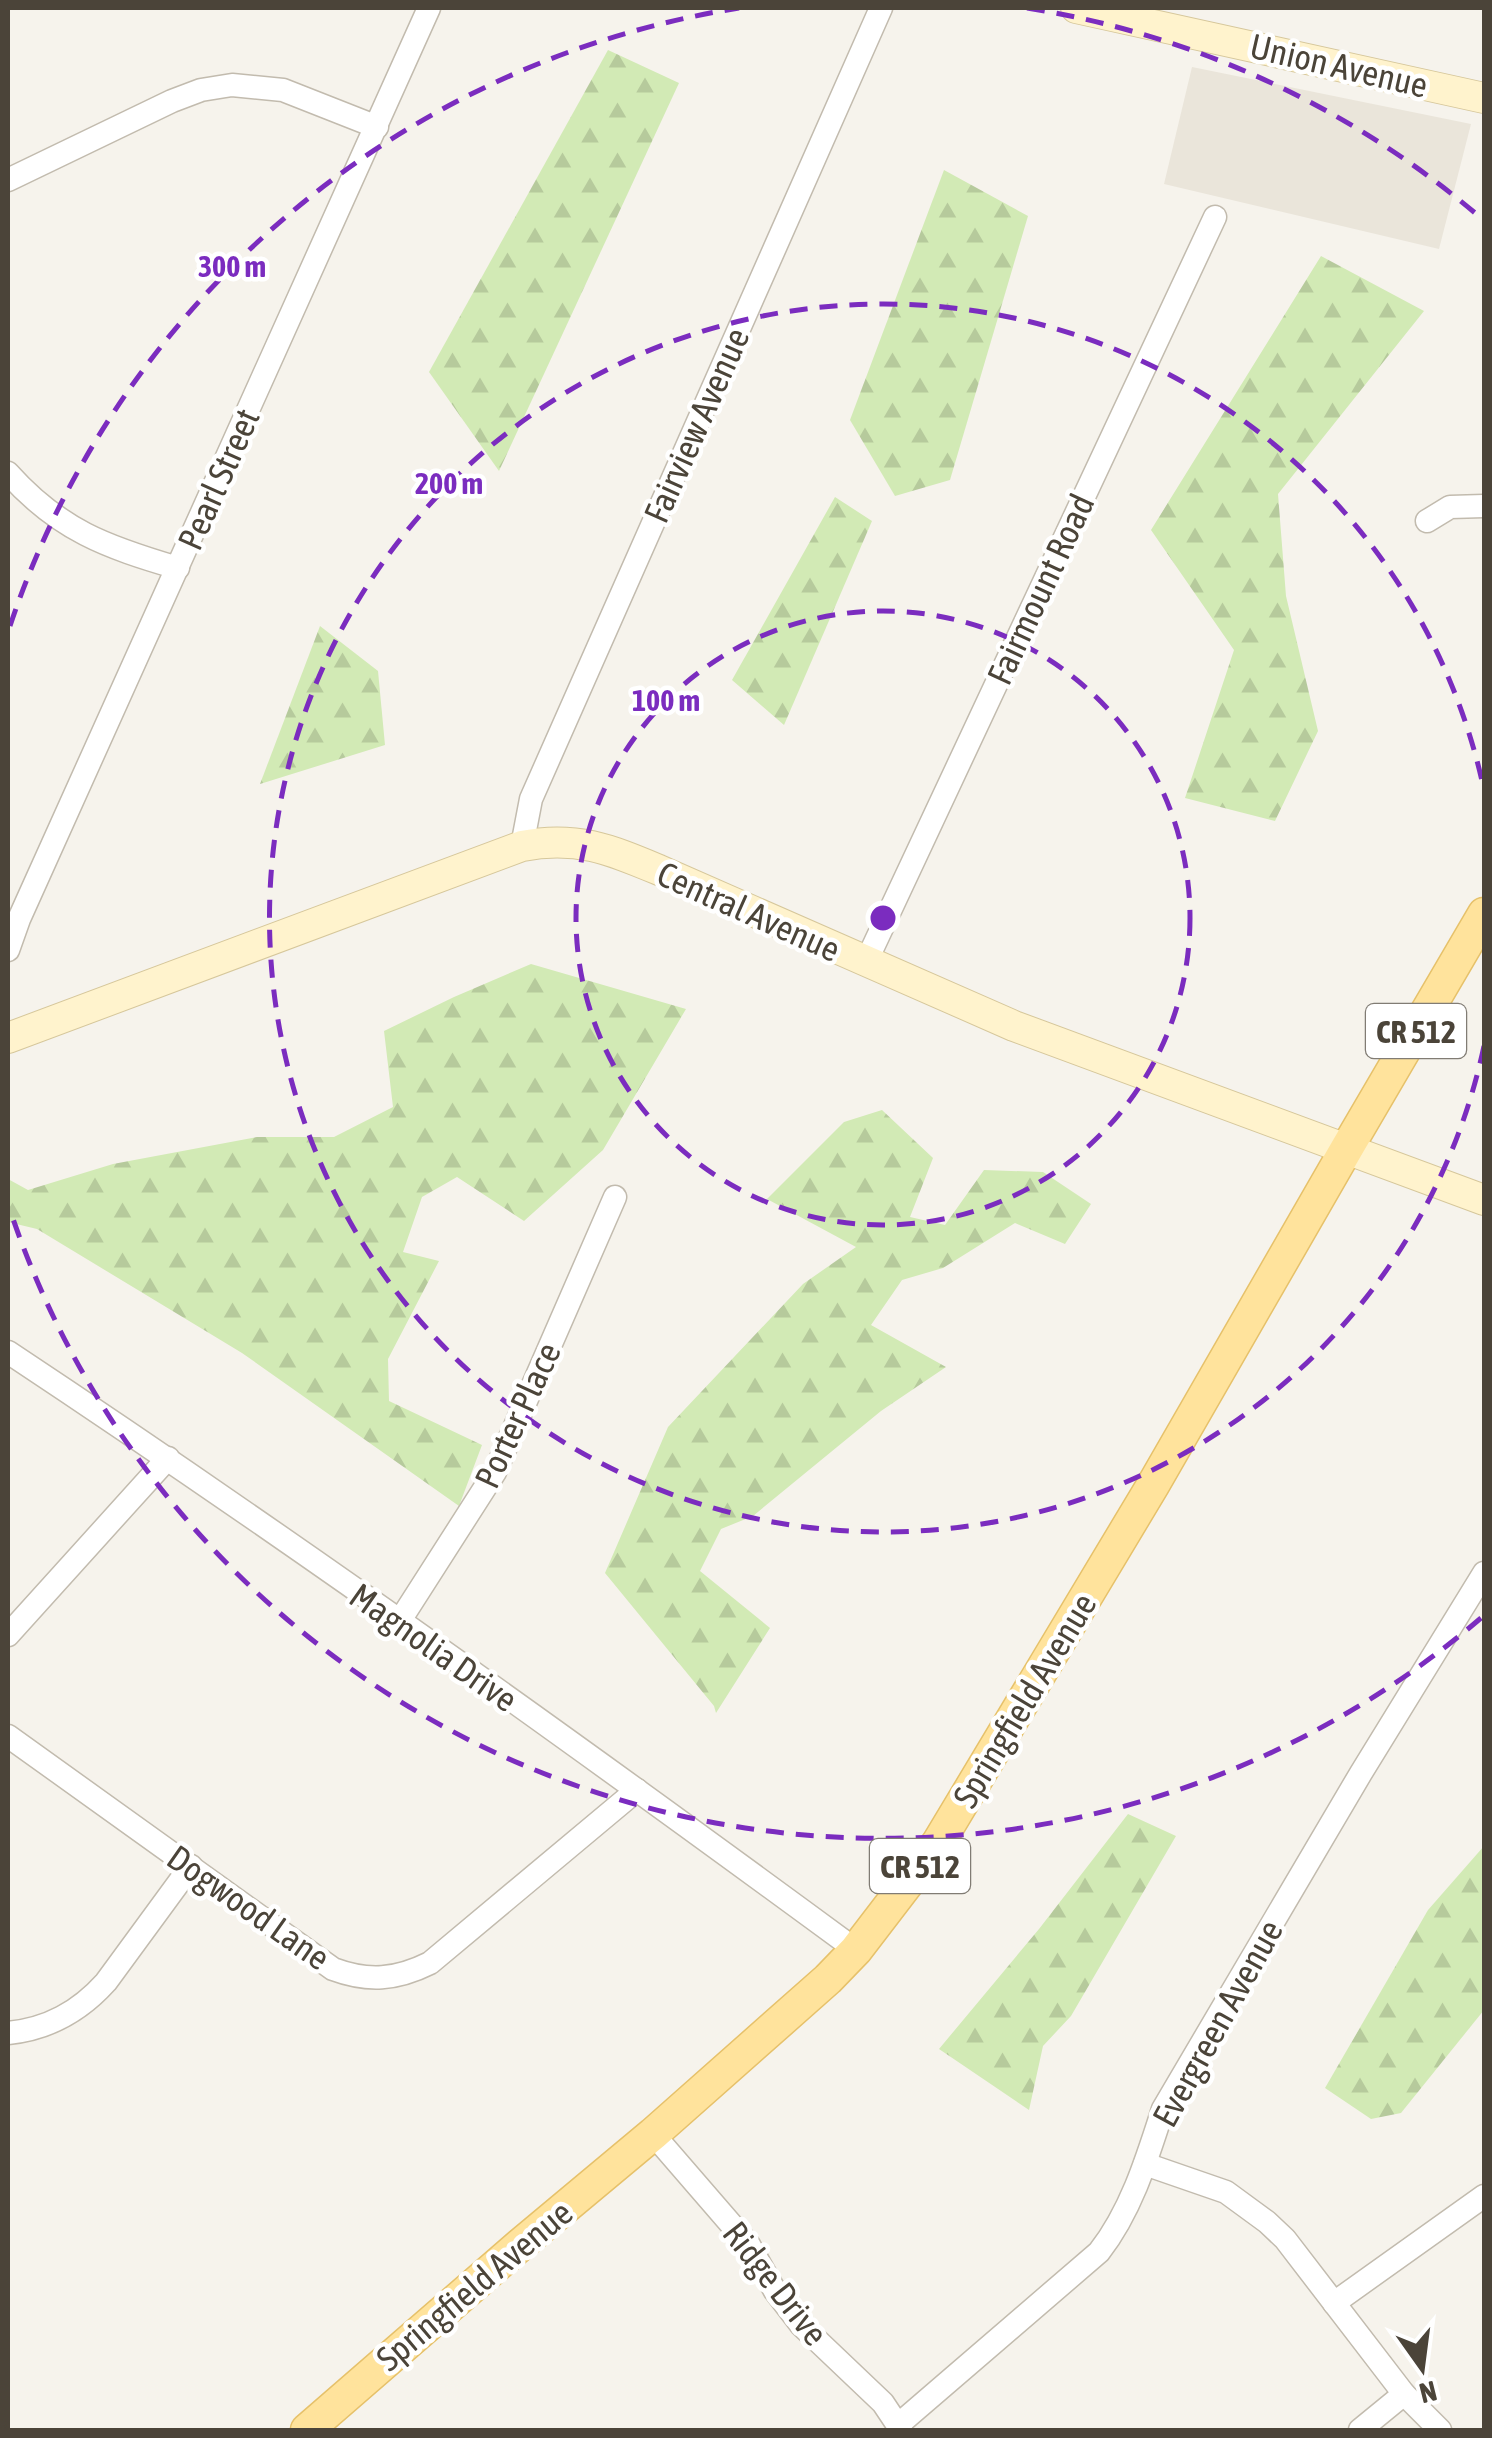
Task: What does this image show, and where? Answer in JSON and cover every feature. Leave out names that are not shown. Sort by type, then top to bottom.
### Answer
[{"type":"main road","name":"Springfield Avenue","points":[[307,2430],[653,2134],[856,1950],[938,1843],[1153,1485],[1484,914]]},
{"type":"street","name":"Pearl Street","points":[[8,950],[14,916],[178,568],[429,8]]},
{"type":"street","name":"Fairview Avenue","points":[[522,846],[531,799],[880,8]]},
{"type":"street","name":"Union Avenue","points":[[1076,8],[1484,98]]},
{"type":"street","points":[[8,180],[172,101],[201,90],[232,85],[283,90],[377,127]]},
{"type":"street","name":"Fairmount Road","points":[[866,962],[1215,217]]},
{"type":"street","points":[[8,473],[46,511],[88,538],[178,568]]},
{"type":"street","points":[[1427,521],[1450,507],[1484,506]]},
{"type":"street","name":"Central Avenue","points":[[8,1038],[522,846],[561,841],[605,848],[1014,1026],[1484,1200]]},
{"type":"street","name":"Porter Place","points":[[399,1622],[494,1472],[616,1197]]},
{"type":"street","name":"Magnolia Drive","points":[[8,1352],[168,1458],[856,1950]]},
{"type":"street","points":[[8,1635],[168,1458]]},
{"type":"street","name":"Evergreen Avenue","points":[[900,2428],[1099,2252],[1115,2232],[1146,2164],[1162,2109],[1484,1573]]},
{"type":"street","name":"Dogwood Lane","points":[[8,1736],[333,1969],[362,1978],[392,1978],[430,1963],[637,1790]]},
{"type":"street","points":[[8,2033],[56,2022],[90,2000],[191,1866]]},
{"type":"street","name":"Ridge Drive","points":[[653,2134],[749,2245],[775,2291],[801,2324],[882,2403],[900,2428]]},
{"type":"street","points":[[1146,2164],[1226,2192],[1284,2239],[1404,2394],[1440,2430]]},
{"type":"street","points":[[1334,2303],[1484,2196]]},
{"type":"street","points":[[1360,2430],[1404,2394]]},
{"type":"shaded area","points":[[1192,67],[1471,124],[1439,249],[1164,184]]},
{"type":"green space","points":[[608,50],[679,83],[499,471],[429,372]]},
{"type":"green space","points":[[944,170],[1028,216],[950,480],[895,496],[850,420]]},
{"type":"green space","points":[[1321,256],[1424,311],[1278,494],[1286,596],[1318,731],[1275,821],[1185,798],[1234,650],[1151,530]]},
{"type":"green space","points":[[835,497],[872,521],[784,725],[732,680]]},
{"type":"green space","points":[[320,626],[378,671],[385,745],[260,784]]},
{"type":"green space","points":[[531,964],[686,1009],[603,1150],[524,1221],[457,1177],[422,1197],[403,1252],[439,1261],[388,1359],[389,1401],[482,1445],[459,1506],[242,1353],[37,1229],[8,1222],[8,1179],[28,1190],[113,1164],[257,1137],[334,1137],[393,1107],[384,1031]]},
{"type":"green space","points":[[882,1110],[933,1158],[910,1217],[945,1225],[984,1170],[1043,1172],[1091,1204],[1065,1244],[1015,1223],[943,1268],[902,1280],[871,1325],[946,1367],[881,1411],[753,1516],[721,1529],[700,1571],[770,1628],[716,1713],[605,1573],[668,1427],[803,1284],[856,1247],[767,1199],[844,1122]]},
{"type":"green space","points":[[1128,1814],[1176,1836],[1071,2016],[1043,2046],[1029,2110],[939,2049]]},
{"type":"green space","points":[[1484,1846],[1484,2010],[1401,2113],[1371,2119],[1325,2088],[1428,1910]]}]
